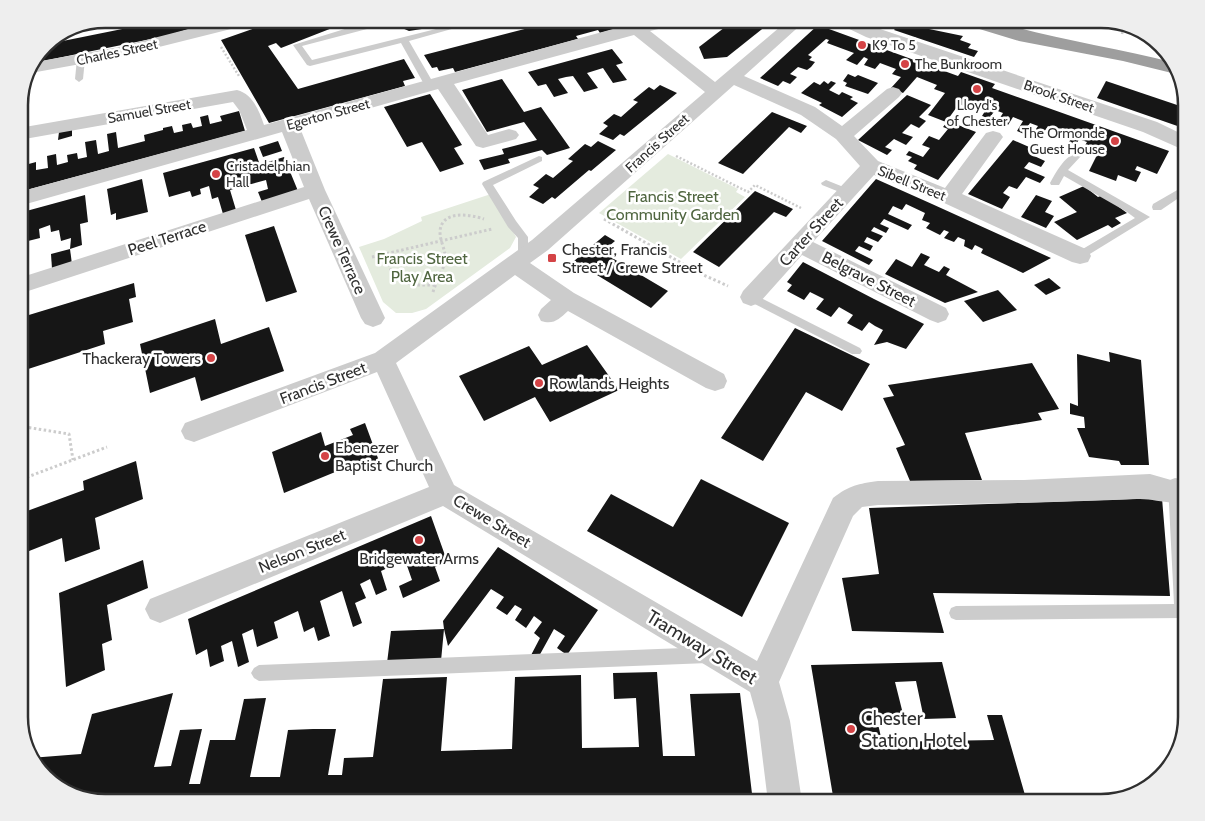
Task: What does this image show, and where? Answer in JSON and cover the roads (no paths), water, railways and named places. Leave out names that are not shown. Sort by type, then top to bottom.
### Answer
[{"type":"highway","points":[[996,28],[1019,35],[1124,56],[1168,68]]},
{"type":"highway","points":[[1047,28],[1124,56]]},
{"type":"street","name":"Charles Street","points":[[37,67],[119,52],[215,28]]},
{"type":"street","name":"Egerton Street","points":[[28,197],[641,28]]},
{"type":"street","name":"Francis Street","points":[[194,431],[383,360],[519,261],[655,146],[715,91],[789,28]]},
{"type":"street","name":"Brook Street","points":[[862,28],[1150,127],[1178,140]]},
{"type":"street","points":[[637,29],[715,91]]},
{"type":"street","name":"Sibell Street","points":[[731,77],[808,111],[843,135],[871,166],[949,197],[1080,256]]},
{"type":"street","points":[[437,84],[483,142],[509,135]]},
{"type":"street","points":[[843,135],[893,92]]},
{"type":"street","name":"Samuel Street","points":[[28,132],[237,96],[248,108],[258,134]]},
{"type":"street","name":"Crewe Terrace","points":[[289,125],[315,190],[373,318]]},
{"type":"street","points":[[949,197],[993,137]]},
{"type":"street","name":"Carter Street","points":[[751,297],[871,166]]},
{"type":"street","name":"Peel Terrace","points":[[28,283],[315,190]]},
{"type":"street","name":"Belgrave Street","points":[[800,245],[938,314]]},
{"type":"street","points":[[519,261],[566,299],[715,381]]},
{"type":"street","points":[[548,315],[566,299]]},
{"type":"street","name":"Crewe Street","points":[[383,360],[445,493],[614,594]]},
{"type":"street","points":[[763,682],[844,506],[856,496],[878,493],[1024,492],[1150,486],[1178,489]]},
{"type":"street","name":"Nelson Street","points":[[160,610],[445,493]]},
{"type":"street","name":"Tramway Street","points":[[614,594],[763,682],[774,721],[784,794]]},
{"type":"lane","points":[[360,28],[297,45],[310,63],[450,28]]},
{"type":"lane","points":[[404,40],[437,84]]},
{"type":"lane","points":[[78,79],[81,60]]},
{"type":"lane","points":[[1055,184],[1062,171],[1076,156]]},
{"type":"lane","points":[[519,261],[523,237],[512,224],[487,184],[539,159]]},
{"type":"lane","points":[[1062,171],[1144,218],[1080,256]]},
{"type":"lane","points":[[826,183],[847,192]]},
{"type":"lane","points":[[1157,207],[1178,193]]},
{"type":"lane","points":[[751,297],[856,351]]},
{"type":"lane","points":[[956,613],[1178,611]]},
{"type":"lane","points":[[259,673],[718,655]]},
{"type":"place","name":"K9 To 5","points":[[862,45]]},
{"type":"place","name":"The Bunkroom","points":[[905,64]]},
{"type":"place","name":"Lloyd's of Chester","points":[[977,89]]},
{"type":"place","name":"The Ormonde Guest House","points":[[1115,141]]},
{"type":"place","name":"Cristadelphian Hall","points":[[216,174]]},
{"type":"place","name":"Chester, Francis Street / Crewe Street","points":[[552,258]]},
{"type":"place","name":"Thackeray Towers","points":[[211,358]]},
{"type":"place","name":"Rowlands Heights","points":[[539,383]]},
{"type":"place","name":"Ebenezer Baptist Church","points":[[325,456]]},
{"type":"place","name":"Bridgewater Arms","points":[[419,540]]},
{"type":"place","name":"Chester Station Hotel","points":[[851,729]]},
{"type":"park label","name":"Francis Street Community Garden","points":[[673,205]]},
{"type":"park label","name":"Francis Street Play Area","points":[[422,267]]}]
